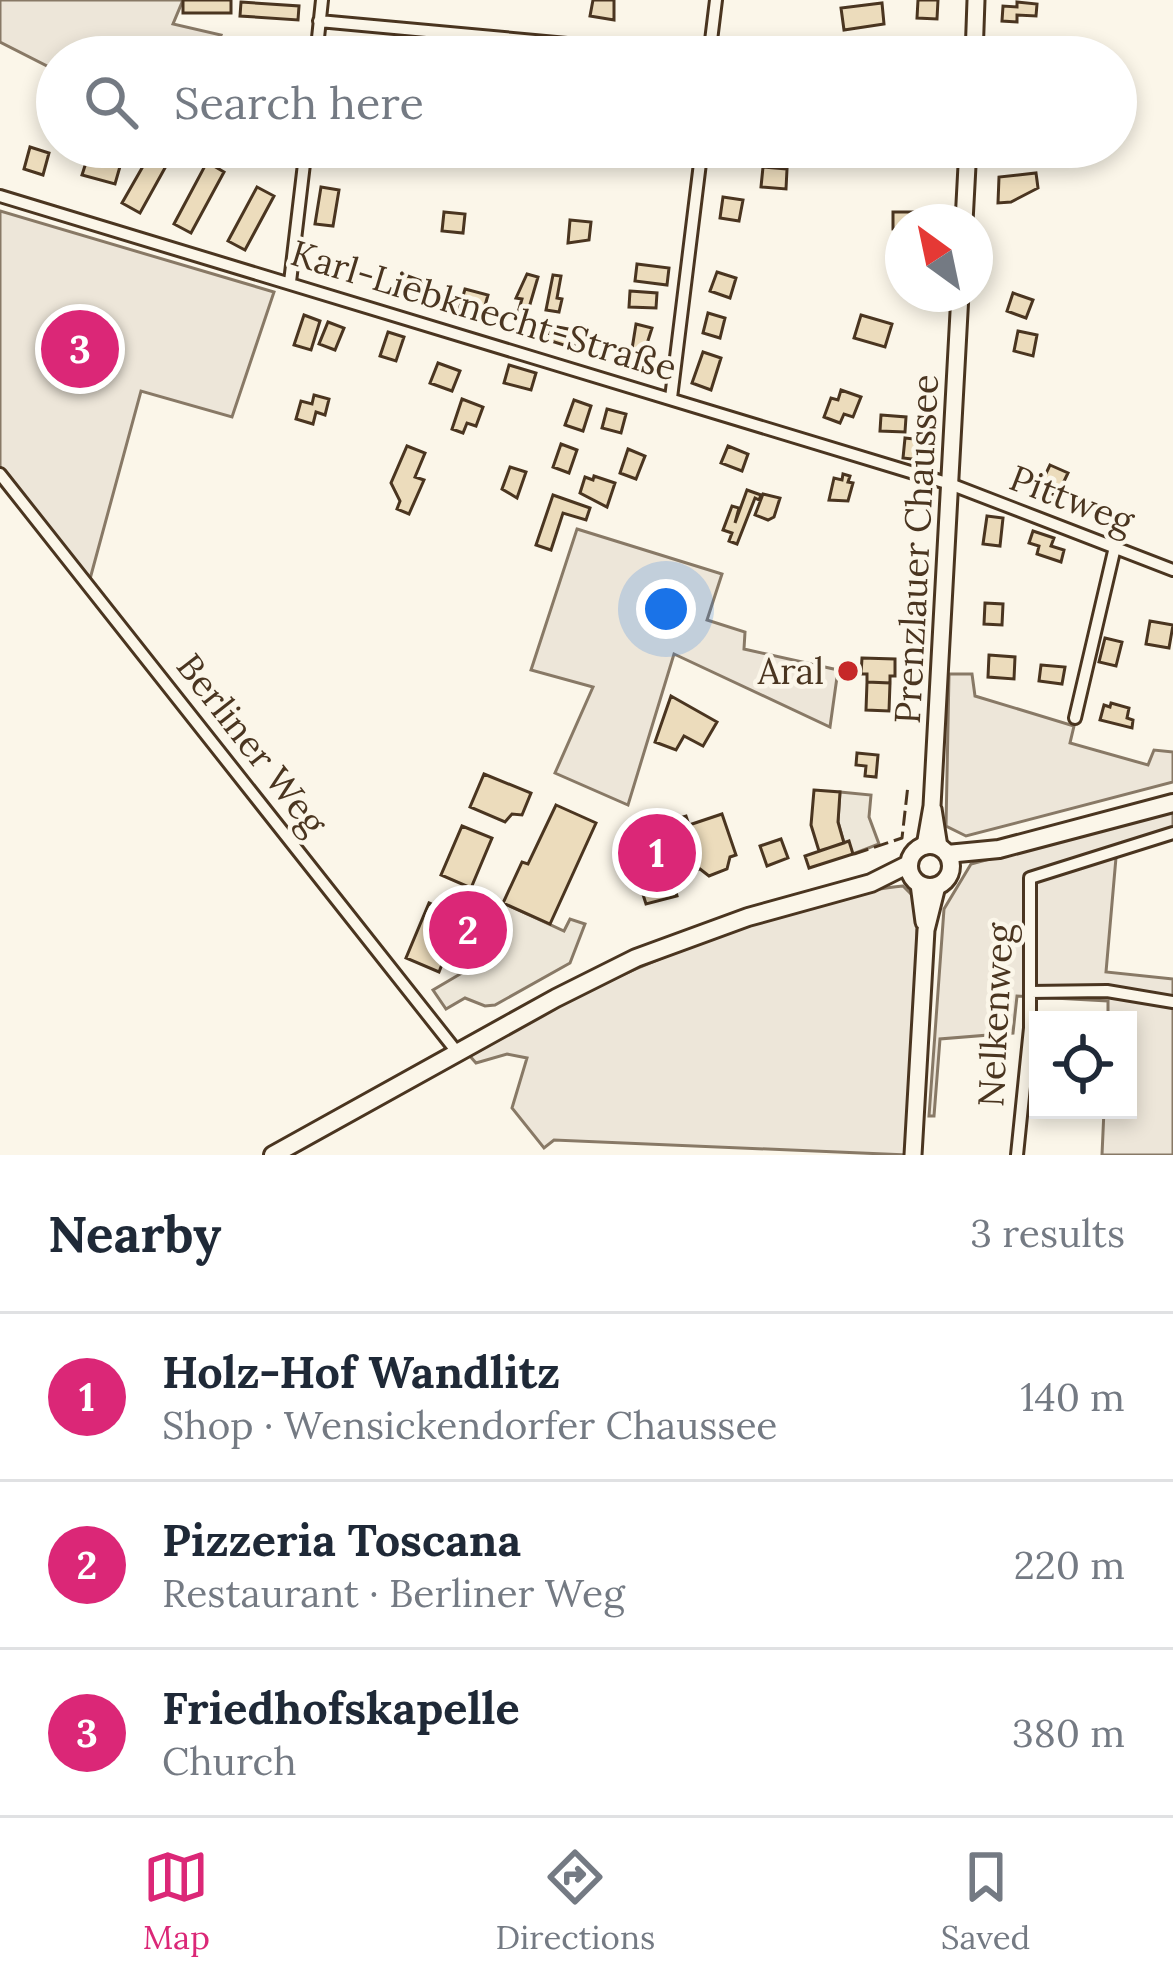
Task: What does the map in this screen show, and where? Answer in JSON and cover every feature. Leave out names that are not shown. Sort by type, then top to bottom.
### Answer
[{"type":"main road","points":[[975,36],[976,0]]},
{"type":"main road","points":[[965,204],[967,168]]},
{"type":"main road","name":"Prenzlauer Chaussee","points":[[941,854],[932,806],[959,312]]},
{"type":"main road","points":[[913,1155],[926,930],[914,852],[999,849],[1173,803]]},
{"type":"main road","points":[[273,1155],[636,958],[748,917],[872,883],[920,878],[941,854]]},
{"type":"street","points":[[318,36],[322,0]]},
{"type":"street","points":[[712,36],[716,0]]},
{"type":"street","points":[[320,21],[482,36]]},
{"type":"street","points":[[290,283],[304,168]]},
{"type":"street","points":[[671,398],[699,168]]},
{"type":"street","name":"Karl-Liebknecht-Straße","points":[[0,196],[950,484]]},
{"type":"street","name":"Berliner Weg","points":[[0,474],[458,1052]]},
{"type":"street","name":"Pittweg","points":[[950,484],[1173,570]]},
{"type":"street","points":[[1075,718],[1114,547]]},
{"type":"street","name":"Nelkenweg","points":[[1017,1155],[1030,1028],[1030,878],[1173,832]]},
{"type":"street","points":[[1030,992],[1107,992],[1173,1002]]},
{"type":"shaded area","points":[[0,0],[183,0],[173,24],[221,35],[36,36],[36,60],[0,42]]},
{"type":"shaded area","points":[[0,211],[274,292],[232,417],[141,391],[90,579],[0,467]]},
{"type":"shaded area","points":[[577,529],[722,574],[707,620],[745,632],[744,649],[838,670],[830,727],[674,654],[628,805],[555,773],[593,687],[531,670]]},
{"type":"shaded area","points":[[949,674],[972,674],[975,696],[1074,726],[1070,743],[1148,765],[1154,750],[1173,752],[1173,782],[966,836],[946,826]]},
{"type":"shaded area","points":[[840,792],[871,795],[869,817],[879,844],[853,854],[844,843],[838,822]]},
{"type":"shaded area","points":[[1173,810],[1173,828],[1117,846],[1106,972],[1173,979],[1173,1155],[1102,1155],[1104,1119],[1137,1119],[1137,1011],[1108,1011],[1108,1001],[1017,996],[1013,1033],[940,1039],[934,1116],[929,1116],[944,909],[971,864]]},
{"type":"shaded area","points":[[903,886],[917,900],[908,1155],[554,1140],[544,1148],[512,1108],[527,1058],[507,1054],[476,1063],[468,1054],[594,988],[723,934],[869,891]]},
{"type":"shaded area","points":[[499,901],[564,931],[570,919],[585,924],[570,963],[495,1005],[465,998],[446,1009],[433,990],[467,970]]},
{"type":"building","points":[[183,0],[231,0],[231,13],[183,13]]},
{"type":"building","points":[[593,0],[614,0],[614,20],[590,16]]},
{"type":"building","points":[[918,0],[938,0],[937,19],[917,18]]},
{"type":"building","points":[[241,2],[299,6],[298,20],[240,16]]},
{"type":"building","points":[[1017,2],[1037,4],[1036,16],[1017,15],[1017,22],[1002,21],[1003,6],[1017,7]]},
{"type":"building","points":[[882,3],[884,24],[844,30],[841,8]]},
{"type":"building","points":[[30,147],[36,149],[36,168],[45,168],[43,175],[24,169]]},
{"type":"building","points":[[84,168],[120,168],[115,184],[82,175]]},
{"type":"building","points":[[142,168],[165,168],[140,213],[122,203]]},
{"type":"building","points":[[204,168],[224,172],[191,233],[174,224]]},
{"type":"building","points":[[763,168],[787,169],[786,189],[761,187]]},
{"type":"building","points":[[1036,173],[1038,188],[1011,202],[998,203],[999,177]]},
{"type":"building","points":[[257,187],[274,196],[245,250],[228,241]]},
{"type":"building","points":[[321,187],[339,190],[333,226],[315,224]]},
{"type":"building","points":[[723,197],[743,200],[739,221],[720,218]]},
{"type":"building","points":[[444,212],[465,214],[463,233],[442,231]]},
{"type":"building","points":[[570,220],[591,222],[589,240],[568,243]]},
{"type":"building","points":[[637,264],[669,268],[667,285],[635,281]]},
{"type":"building","points":[[717,272],[736,278],[730,298],[710,291]]},
{"type":"building","points":[[527,274],[538,277],[526,318],[517,316],[522,299],[516,298]]},
{"type":"building","points":[[405,275],[424,282],[418,299],[399,292]]},
{"type":"building","points":[[553,275],[561,276],[559,312],[546,310]]},
{"type":"building","points":[[465,289],[488,295],[482,316],[459,310]]},
{"type":"building","points":[[630,291],[657,293],[656,308],[629,307]]},
{"type":"building","points":[[1013,293],[1033,300],[1026,318],[1007,311]]},
{"type":"building","points":[[708,313],[725,318],[720,338],[703,333]]},
{"type":"building","points":[[304,315],[320,321],[311,350],[294,345]]},
{"type":"building","points":[[861,315],[892,324],[885,347],[854,338]]},
{"type":"building","points":[[328,322],[344,328],[335,350],[319,344]]},
{"type":"building","points":[[636,324],[652,328],[644,353],[632,349]]},
{"type":"building","points":[[552,326],[579,331],[573,348],[548,340]]},
{"type":"building","points":[[76,329],[89,333],[86,342],[93,345],[89,356],[82,354],[80,361],[66,357]]},
{"type":"building","points":[[1018,331],[1037,335],[1033,356],[1014,351]]},
{"type":"building","points":[[388,332],[404,337],[396,361],[380,356]]},
{"type":"building","points":[[703,352],[721,358],[711,390],[692,383]]},
{"type":"building","points":[[438,363],[460,371],[452,391],[430,383]]},
{"type":"building","points":[[509,365],[536,373],[531,390],[504,383]]},
{"type":"building","points":[[841,390],[861,397],[853,417],[844,414],[840,423],[824,417],[831,398],[838,400]]},
{"type":"building","points":[[314,395],[329,399],[325,415],[316,412],[313,424],[296,419],[301,401],[312,404]]},
{"type":"building","points":[[462,399],[483,407],[476,426],[467,423],[463,433],[452,429]]},
{"type":"building","points":[[574,400],[591,406],[583,431],[565,425]]},
{"type":"building","points":[[607,409],[626,414],[621,433],[602,428]]},
{"type":"building","points":[[881,415],[906,417],[905,432],[880,431]]},
{"type":"building","points":[[905,438],[923,440],[921,460],[903,458]]},
{"type":"building","points":[[561,444],[577,450],[569,473],[553,467]]},
{"type":"building","points":[[407,446],[425,453],[415,477],[424,480],[409,514],[397,509],[400,501],[391,483]]},
{"type":"building","points":[[728,446],[748,454],[742,471],[721,463]]},
{"type":"building","points":[[628,449],[645,456],[636,479],[620,473]]},
{"type":"building","points":[[1050,465],[1068,473],[1057,496],[1039,488]]},
{"type":"building","points":[[510,467],[526,472],[517,498],[502,489]]},
{"type":"building","points":[[843,474],[853,483],[848,501],[829,500],[834,478],[842,480]]},
{"type":"building","points":[[594,476],[615,483],[607,507],[580,493],[585,477],[593,480]]},
{"type":"building","points":[[747,490],[761,495],[755,498],[737,544],[729,541],[732,533],[723,530],[732,506],[739,508],[735,523]]},
{"type":"building","points":[[763,494],[780,498],[774,517],[768,520],[755,515]]},
{"type":"building","points":[[553,495],[590,508],[586,520],[563,513],[551,550],[536,545]]},
{"type":"building","points":[[987,516],[1003,518],[1000,546],[983,544]]},
{"type":"building","points":[[1033,531],[1054,538],[1051,546],[1064,550],[1061,562],[1037,554],[1039,546],[1029,543]]},
{"type":"building","points":[[985,603],[1003,604],[1002,625],[984,624]]},
{"type":"building","points":[[1150,621],[1173,625],[1169,648],[1146,644]]},
{"type":"building","points":[[1105,638],[1122,642],[1116,666],[1099,662]]},
{"type":"building","points":[[989,655],[1015,657],[1014,679],[988,677]]},
{"type":"building","points":[[862,658],[895,659],[895,676],[890,676],[890,683],[867,682],[867,674],[861,674]]},
{"type":"building","points":[[1041,665],[1065,667],[1062,684],[1039,681]]},
{"type":"building","points":[[867,682],[890,683],[889,711],[866,710]]},
{"type":"building","points":[[671,696],[717,722],[703,746],[684,736],[676,750],[655,742]]},
{"type":"building","points":[[1104,705],[1129,708],[1132,728],[1100,720]]},
{"type":"building","points":[[857,753],[878,755],[876,777],[865,776],[866,766],[856,765]]},
{"type":"building","points":[[484,774],[531,793],[522,815],[512,814],[505,822],[470,807]]},
{"type":"building","points":[[814,790],[840,792],[838,822],[844,843],[819,851],[811,825]]},
{"type":"building","points":[[556,805],[596,823],[550,924],[503,903]]},
{"type":"building","points":[[722,814],[736,855],[730,857],[727,869],[709,876],[700,869],[687,873],[674,836],[684,832],[679,818],[686,816],[689,825]]},
{"type":"building","points":[[462,826],[492,838],[471,888],[441,875]]},
{"type":"building","points":[[660,837],[666,861],[653,864],[650,848],[639,850],[637,842]]},
{"type":"building","points":[[781,839],[788,858],[767,866],[760,846]]},
{"type":"building","points":[[849,841],[853,854],[809,868],[805,856]]},
{"type":"building","points":[[672,877],[677,896],[646,904],[640,885]]},
{"type":"building","points":[[429,903],[466,919],[459,936],[454,934],[439,972],[406,958]]},
{"type":"fence","points":[[854,854],[902,838],[908,785]]},
{"type":"place","name":"Friedhofskapelle","points":[[80,349]]},
{"type":"place","name":"Aral","points":[[848,671]]},
{"type":"place","name":"Holz-Hof Wandlitz","points":[[657,853]]},
{"type":"place","name":"Pizzeria Toscana","points":[[468,930]]}]
